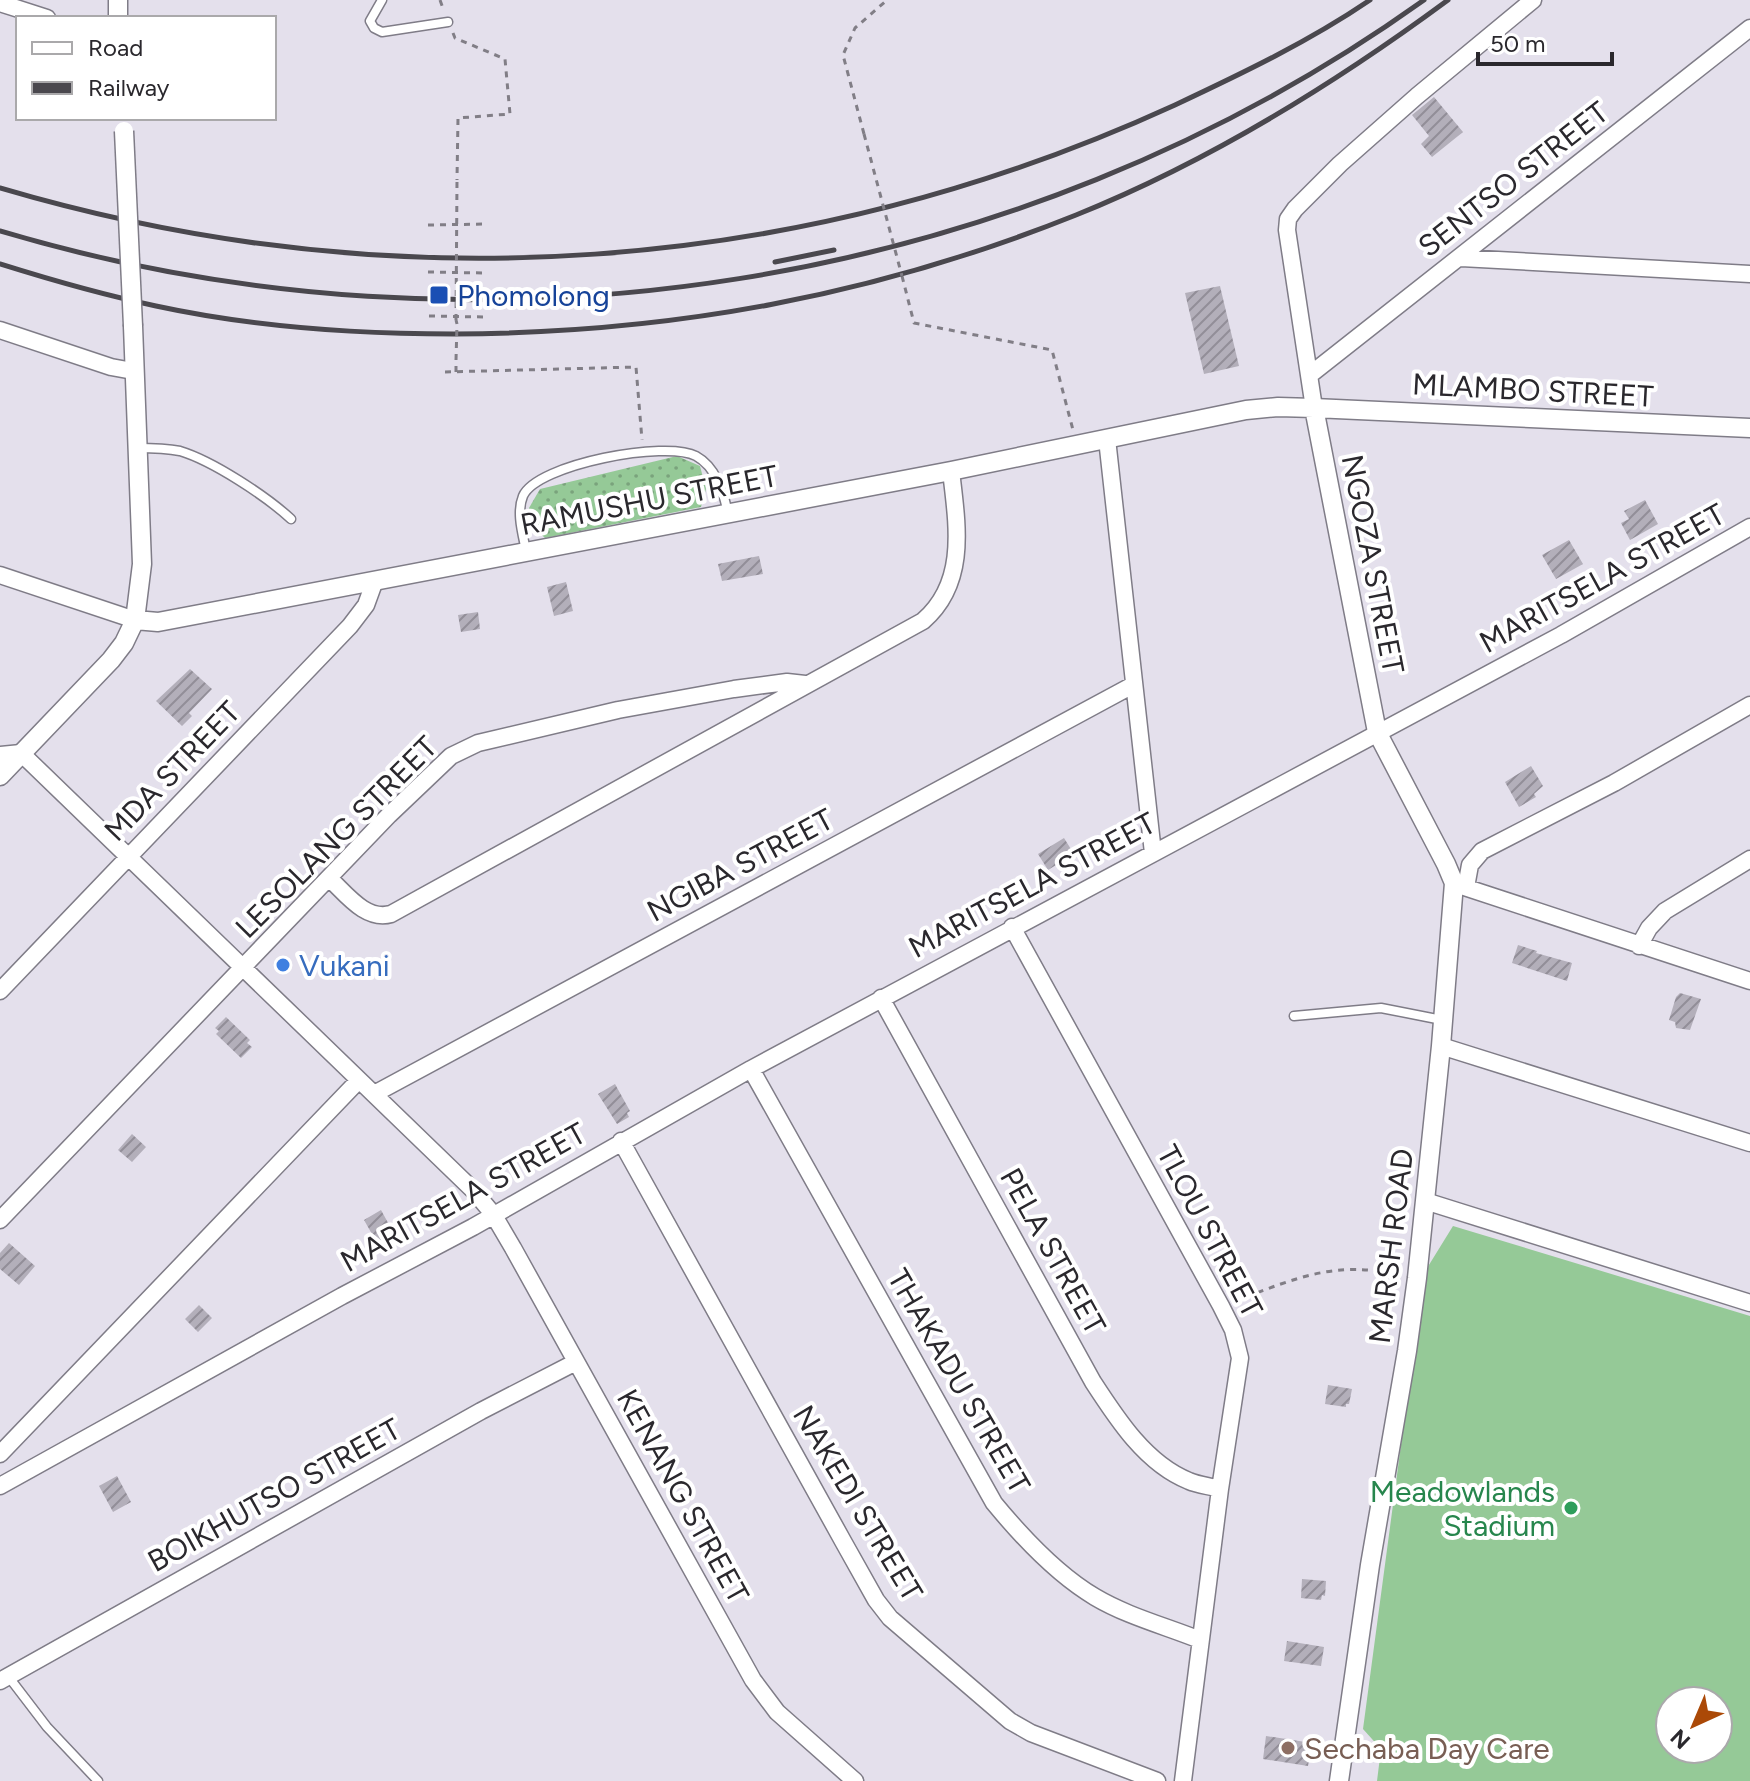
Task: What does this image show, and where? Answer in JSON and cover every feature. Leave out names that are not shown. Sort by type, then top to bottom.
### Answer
[{"type":"street","points":[[1314,408],[1287,230],[1291,214],[1340,164],[1533,0]]},
{"type":"street","points":[[0,3],[41,16]]},
{"type":"street","name":"SENTSO STREET","points":[[1311,374],[1750,28]]},
{"type":"street","points":[[0,776],[111,660],[124,643],[135,620],[142,564],[124,125]]},
{"type":"street","points":[[1461,258],[1750,274]]},
{"type":"street","points":[[0,330],[111,367],[133,371]]},
{"type":"street","name":"RAMUSHU STREET","points":[[0,575],[135,620],[158,622],[951,471],[1246,410],[1314,408]]},
{"type":"street","name":"MLAMBO STREET","points":[[1314,408],[1750,428]]},
{"type":"street","name":"NGOZA STREET","points":[[1314,408],[1377,732]]},
{"type":"street","points":[[1107,439],[1153,853]]},
{"type":"street","name":"LESOLANG STREET","points":[[0,1220],[389,815],[447,759],[478,743],[618,710],[734,689],[787,682],[805,684],[923,621],[941,603],[953,579],[957,561],[951,471]]},
{"type":"street","name":"MARITSELA STREET","points":[[0,1486],[751,1069],[1586,622],[1750,527]]},
{"type":"street","name":"MDA STREET","points":[[0,991],[350,626],[366,605],[374,583]]},
{"type":"street","points":[[330,879],[370,913],[391,914],[805,684]]},
{"type":"street","name":"NGIBA STREET","points":[[374,1094],[1133,685]]},
{"type":"street","points":[[1750,705],[1614,783],[1482,851],[1470,865],[1460,885],[1750,981]]},
{"type":"street","name":"MARSH ROAD","points":[[1339,1781],[1370,1565],[1417,1278],[1460,885],[1377,732]]},
{"type":"street","points":[[0,755],[21,753]]},
{"type":"street","name":"KENANG STREET","points":[[21,753],[473,1190],[493,1214],[753,1680],[777,1712],[855,1781]]},
{"type":"street","points":[[1639,946],[1649,928],[1665,911],[1750,859]]},
{"type":"street","name":"TLOU STREET","points":[[1012,927],[1221,1306],[1233,1330],[1240,1358],[1183,1781]]},
{"type":"street","name":"PELA STREET","points":[[881,998],[1093,1382],[1114,1414],[1136,1440],[1169,1470],[1190,1482],[1220,1489]]},
{"type":"street","points":[[1441,1046],[1750,1143]]},
{"type":"street","name":"THAKADU STREET","points":[[751,1069],[994,1503],[1026,1540],[1094,1597],[1200,1640]]},
{"type":"street","points":[[0,1454],[359,1080]]},
{"type":"street","name":"NAKEDI STREET","points":[[621,1141],[876,1600],[890,1618],[1021,1729],[1157,1781]]},
{"type":"street","points":[[1425,1201],[1750,1303]]},
{"type":"street","name":"BOIKHUTSO STREET","points":[[4,1679],[481,1411],[576,1362]]},
{"type":"lane","points":[[382,0],[370,21],[374,28],[382,32],[448,22]]},
{"type":"lane","points":[[136,448],[167,449],[197,458],[264,497],[291,519]]},
{"type":"lane","points":[[526,551],[521,528],[521,506],[530,487],[559,471],[643,451],[684,451],[697,457],[710,468],[719,483],[728,514]]},
{"type":"lane","points":[[1294,1016],[1381,1008],[1443,1020]]},
{"type":"lane","points":[[4,1679],[98,1781]]},
{"type":"path","points":[[440,0],[455,38],[505,59],[510,114],[458,118],[456,372]]},
{"type":"path","points":[[887,0],[855,28],[843,55],[914,323],[1052,350],[1077,445]]},
{"type":"path","points":[[428,225],[486,224]]},
{"type":"path","points":[[428,272],[485,273]]},
{"type":"path","points":[[429,316],[485,317]]},
{"type":"path","points":[[445,372],[636,367],[643,451]]},
{"type":"path","points":[[1221,1306],[1309,1274],[1329,1270],[1381,1270],[1417,1278]]},
{"type":"green space","points":[[677,456],[700,466],[706,489],[701,507],[545,538],[531,525],[529,508],[540,489]]},
{"type":"green space","name":"Meadowlands Stadium","points":[[1453,1226],[1750,1316],[1750,1781],[1377,1781],[1381,1749],[1363,1729],[1424,1273]]},
{"type":"building","points":[[1434,97],[1463,132],[1432,157],[1421,144],[1429,136],[1412,115]]},
{"type":"building","points":[[1220,286],[1239,366],[1204,374],[1185,293]]},
{"type":"building","points":[[1645,500],[1658,524],[1630,540],[1621,523],[1629,519],[1624,511]]},
{"type":"building","points":[[1569,540],[1583,564],[1556,579],[1542,555]]},
{"type":"building","points":[[759,556],[763,574],[722,581],[718,564]]},
{"type":"building","points":[[566,582],[573,611],[554,616],[547,587]]},
{"type":"building","points":[[478,612],[480,629],[461,632],[458,615]]},
{"type":"building","points":[[190,669],[212,689],[189,713],[192,716],[182,726],[156,701]]},
{"type":"building","points":[[1531,766],[1543,786],[1534,794],[1536,797],[1519,807],[1505,782]]},
{"type":"building","points":[[1064,838],[1074,854],[1048,870],[1038,854]]},
{"type":"building","points":[[1518,945],[1572,963],[1567,981],[1512,963]]},
{"type":"building","points":[[1680,993],[1701,999],[1690,1030],[1676,1028],[1675,1022],[1669,1020]]},
{"type":"building","points":[[226,1017],[250,1040],[247,1043],[252,1047],[241,1058],[216,1034],[219,1031],[215,1028]]},
{"type":"building","points":[[615,1084],[630,1111],[627,1113],[629,1117],[617,1124],[598,1094]]},
{"type":"building","points":[[132,1134],[146,1147],[132,1162],[118,1150]]},
{"type":"building","points":[[381,1210],[398,1241],[381,1250],[364,1220]]},
{"type":"building","points":[[9,1243],[35,1266],[19,1285],[0,1269],[0,1253]]},
{"type":"building","points":[[199,1305],[212,1318],[198,1332],[185,1319]]},
{"type":"building","points":[[1328,1385],[1352,1389],[1346,1407],[1325,1404]]},
{"type":"building","points":[[117,1476],[131,1502],[113,1512],[99,1486]]},
{"type":"building","points":[[1302,1579],[1326,1581],[1325,1596],[1322,1595],[1321,1600],[1301,1598]]},
{"type":"building","points":[[1287,1641],[1324,1647],[1321,1666],[1284,1661]]},
{"type":"building","name":"Sechaba Day Care","points":[[1266,1736],[1312,1743],[1308,1766],[1263,1759]]},
{"type":"railway","points":[[0,188],[148,225],[297,248],[446,258],[595,254],[743,237],[889,206],[1034,162],[1175,105],[1225,81],[1299,43],[1370,0]]},
{"type":"railway","points":[[0,231],[182,274],[368,296],[554,298],[739,279],[921,239],[1097,179],[1265,100],[1424,0]]},
{"type":"railway","points":[[0,264],[136,302],[193,313],[267,324],[379,333],[535,332],[693,317],[771,304],[924,268],[1000,243],[1126,194],[1269,119],[1360,62],[1448,0]]},
{"type":"railway","points":[[775,262],[834,250]]},
{"type":"place","name":"Phomolong","points":[[439,295]]},
{"type":"place","name":"Vukani","points":[[283,965]]},
{"type":"place","name":"Meadowlands Stadium","points":[[1571,1508]]},
{"type":"place","name":"Sechaba Day Care","points":[[1288,1748]]}]
